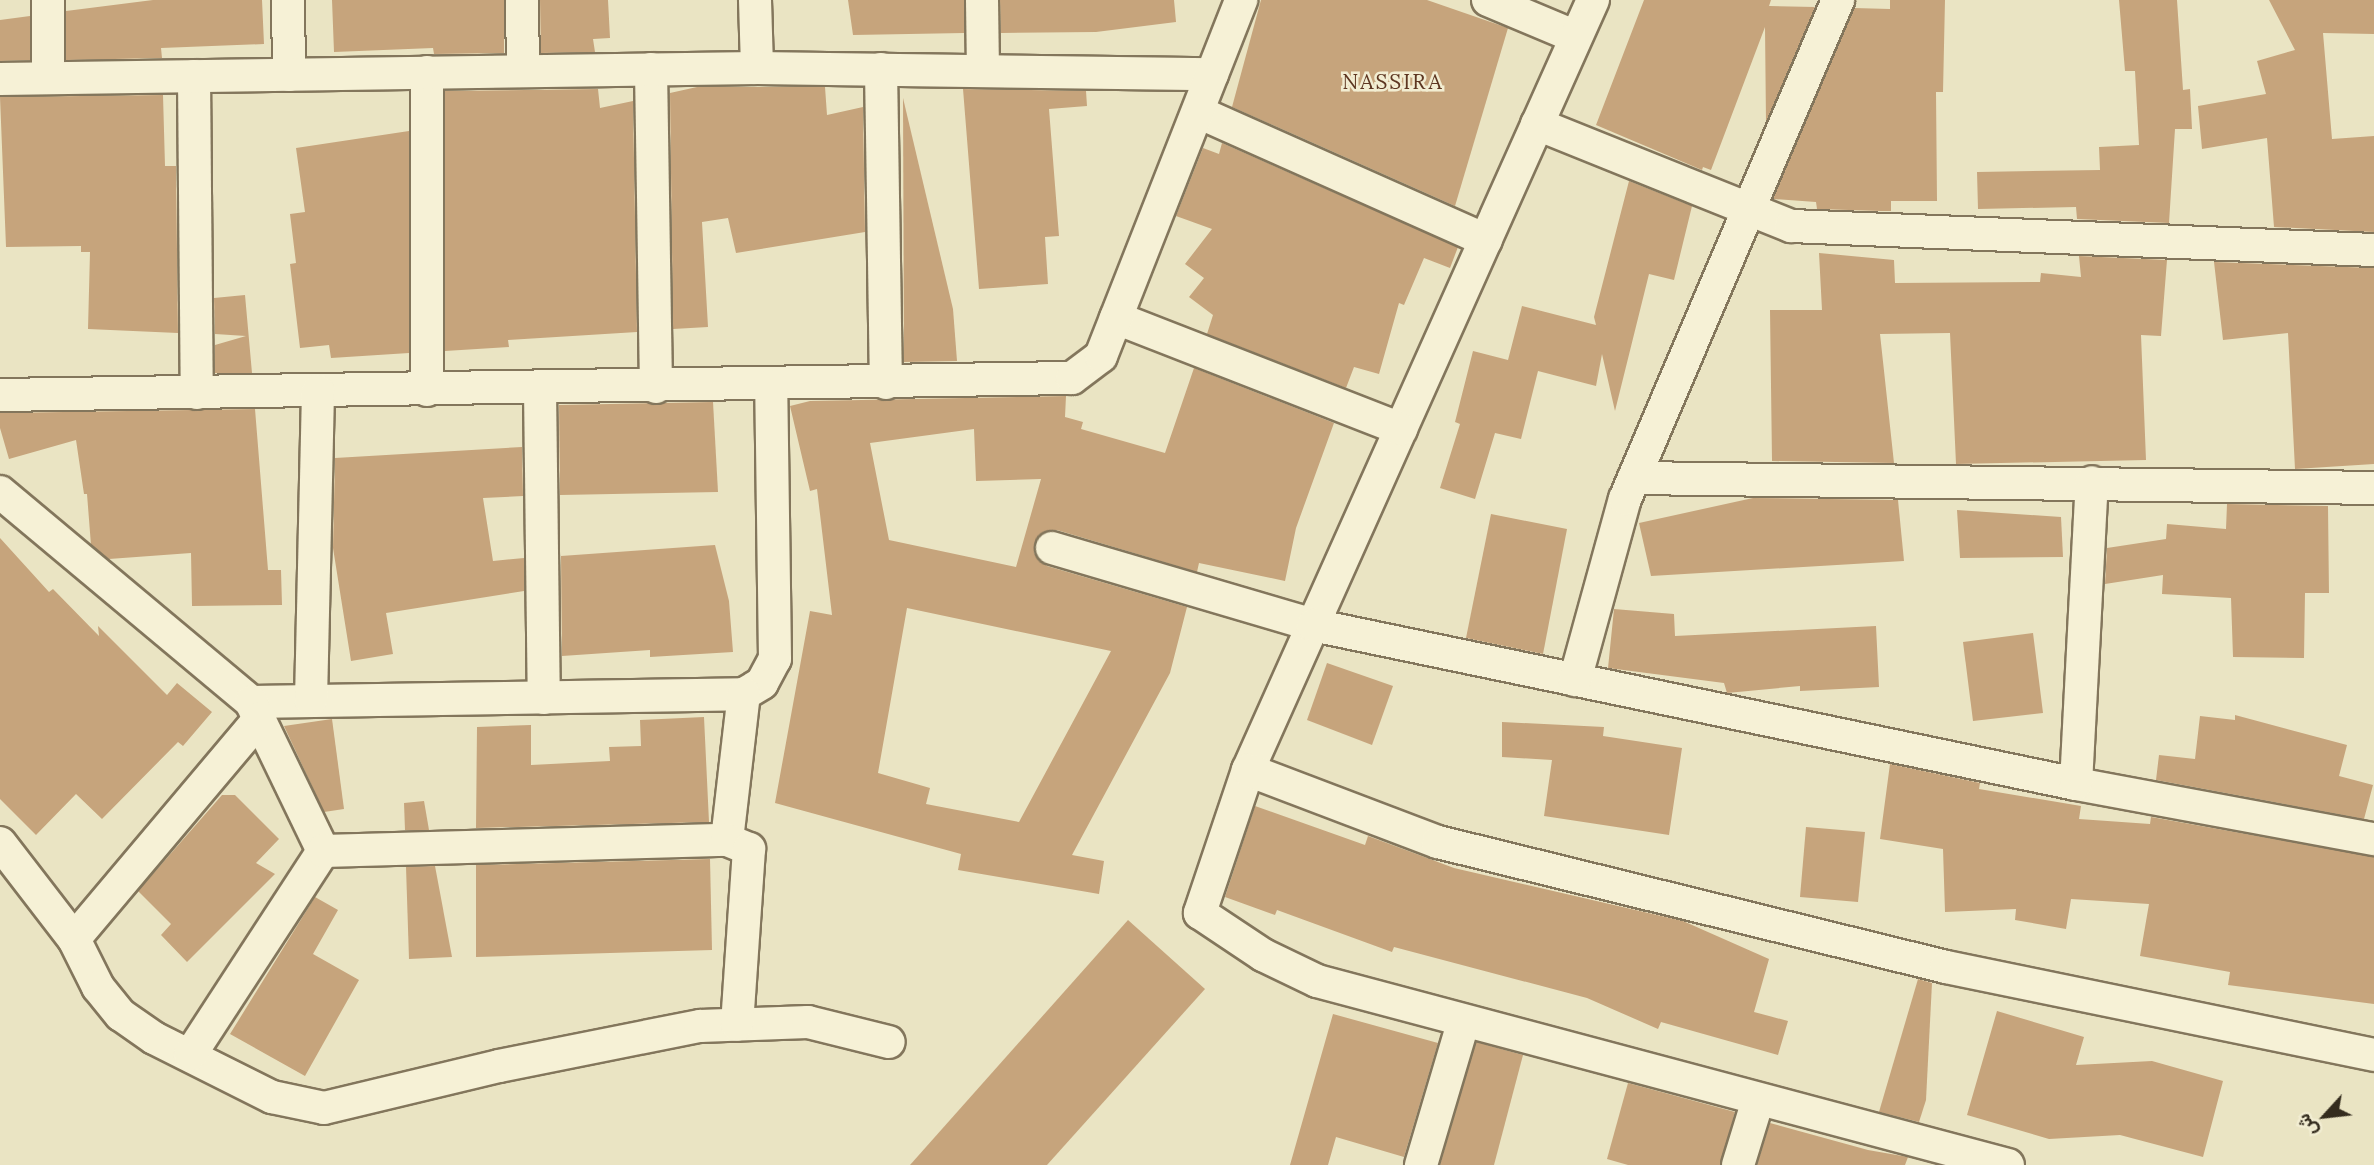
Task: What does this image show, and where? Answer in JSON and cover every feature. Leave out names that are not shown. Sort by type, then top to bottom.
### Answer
[{"type":"street","points":[[48,0],[48,78]]},
{"type":"street","points":[[288,0],[289,75]]},
{"type":"street","points":[[522,0],[523,71]]},
{"type":"street","points":[[755,0],[757,68]]},
{"type":"street","points":[[982,0],[983,71]]},
{"type":"street","points":[[0,395],[771,386],[1072,378],[1101,356],[1241,0]]},
{"type":"street","points":[[1488,0],[1576,37]]},
{"type":"street","points":[[1593,0],[1248,770],[1200,913],[1262,954],[1317,981],[1463,1023],[2008,1165]]},
{"type":"street","points":[[1575,680],[1634,478],[1751,212],[1838,0]]},
{"type":"street","points":[[0,79],[757,68],[1212,74]]},
{"type":"street","points":[[651,69],[656,387]]},
{"type":"street","points":[[881,69],[886,383]]},
{"type":"street","points":[[427,72],[427,390]]},
{"type":"street","points":[[194,76],[197,393]]},
{"type":"street","points":[[1198,112],[1486,240]]},
{"type":"street","points":[[1537,124],[1791,226],[2374,250]]},
{"type":"street","points":[[1116,318],[1401,429]]},
{"type":"street","points":[[74,939],[255,710],[311,700],[744,694],[762,683],[775,659],[771,386]]},
{"type":"street","points":[[540,388],[544,698]]},
{"type":"street","points":[[311,700],[318,391]]},
{"type":"street","points":[[1634,478],[2092,482],[2374,488]]},
{"type":"street","points":[[2076,784],[2092,482]]},
{"type":"street","points":[[0,492],[255,710],[323,851]]},
{"type":"street","points":[[1052,548],[1313,625],[2076,784],[2374,839]]},
{"type":"street","points":[[727,840],[744,694]]},
{"type":"street","points":[[1248,770],[1438,842],[1946,967],[2374,1055]]},
{"type":"street","points":[[323,851],[727,840],[749,849],[737,1025]]},
{"type":"street","points":[[0,843],[74,939],[98,986],[121,1015],[190,1055],[272,1097],[324,1108],[499,1066],[700,1026],[808,1023],[889,1042]]},
{"type":"street","points":[[190,1055],[323,851]]},
{"type":"street","points":[[1422,1165],[1463,1023]]},
{"type":"street","points":[[1738,1165],[1758,1100]]},
{"type":"building","points":[[153,0],[262,0],[264,44],[161,48],[162,58],[66,60],[66,11]]},
{"type":"building","points":[[332,0],[504,0],[504,53],[434,54],[433,48],[334,52]]},
{"type":"building","points":[[540,0],[608,0],[610,38],[593,39],[595,52],[541,53]]},
{"type":"building","points":[[848,0],[964,0],[964,33],[853,35]]},
{"type":"building","points":[[1000,0],[1174,0],[1176,22],[1096,32],[1001,33]]},
{"type":"building","points":[[1261,0],[1427,0],[1508,28],[1455,206],[1232,107]]},
{"type":"building","points":[[1644,0],[1771,0],[1769,6],[1815,7],[1766,123],[1765,27],[1711,170],[1703,167],[1702,170],[1596,125]]},
{"type":"building","points":[[1890,0],[1945,0],[1943,92],[1936,92],[1937,201],[1891,201],[1891,211],[1881,211],[1817,209],[1816,202],[1773,199],[1854,8],[1890,9]]},
{"type":"building","points":[[2119,0],[2177,0],[2183,90],[2190,89],[2192,129],[2175,129],[2169,223],[2077,219],[2076,207],[1978,209],[1977,172],[2100,170],[2099,147],[2139,145],[2135,71],[2125,71]]},
{"type":"building","points":[[2269,0],[2374,0],[2374,34],[2323,33],[2332,139],[2374,136],[2374,232],[2274,227],[2267,138],[2202,149],[2198,106],[2266,94],[2257,61],[2295,50]]},
{"type":"building","points":[[30,16],[30,60],[0,61],[0,20]]},
{"type":"building","points":[[697,87],[825,87],[827,115],[863,107],[865,232],[736,253],[728,218],[702,222],[708,327],[673,329],[670,93]]},
{"type":"building","points":[[598,89],[600,108],[633,101],[637,332],[508,340],[509,347],[445,351],[445,91]]},
{"type":"building","points":[[963,89],[1086,91],[1087,106],[1049,109],[1059,236],[1045,237],[1048,284],[979,289]]},
{"type":"building","points":[[163,95],[165,166],[176,166],[178,333],[88,329],[90,252],[81,252],[81,246],[6,247],[0,97]]},
{"type":"building","points":[[903,98],[953,309],[957,361],[904,362]]},
{"type":"building","points":[[409,131],[409,353],[331,358],[329,345],[300,348],[290,264],[296,263],[290,214],[305,212],[296,148]]},
{"type":"building","points":[[1222,143],[1458,247],[1450,268],[1424,258],[1404,305],[1399,303],[1379,374],[1354,367],[1346,388],[1207,334],[1213,315],[1189,297],[1204,278],[1185,264],[1212,229],[1176,216],[1203,148],[1219,154]]},
{"type":"building","points":[[1629,181],[1692,206],[1674,280],[1649,274],[1615,411],[1602,354],[1596,386],[1538,371],[1521,439],[1495,433],[1475,499],[1440,488],[1460,424],[1455,422],[1473,351],[1508,360],[1522,306],[1596,325],[1594,317]]},
{"type":"building","points":[[1819,253],[1894,260],[1895,283],[2040,282],[2041,273],[2081,277],[2079,256],[2167,260],[2161,336],[2141,335],[2146,460],[1956,464],[1950,333],[1880,334],[1894,463],[1772,461],[1770,310],[1822,310]]},
{"type":"building","points":[[2214,262],[2374,268],[2374,464],[2295,469],[2288,333],[2223,340]]},
{"type":"building","points":[[245,295],[252,373],[215,373],[215,345],[246,336],[215,334],[214,298]]},
{"type":"building","points":[[1194,368],[1334,423],[1296,528],[1285,581],[1199,563],[1197,572],[1057,530],[1040,534],[1035,542],[1034,553],[1047,566],[1187,607],[1170,673],[1072,855],[1104,861],[1099,894],[958,870],[961,854],[775,803],[810,611],[832,615],[817,489],[810,491],[790,406],[810,401],[1066,396],[1065,417],[1083,422],[1081,429],[1165,453]],"holes":[[[974,429],[976,481],[1041,479],[1016,567],[889,540],[870,443]],[[907,608],[1111,651],[1019,822],[926,804],[930,788],[878,773]]]},
{"type":"building","points":[[713,402],[718,492],[560,495],[559,405]]},
{"type":"building","points":[[255,409],[268,570],[281,570],[282,605],[192,606],[191,553],[109,559],[91,545],[87,494],[84,494],[76,440],[9,459],[0,428],[0,413]]},
{"type":"building","points":[[522,447],[523,496],[483,498],[493,561],[524,558],[524,591],[386,613],[393,654],[351,661],[333,548],[335,458]]},
{"type":"building","points":[[1753,498],[1898,500],[1904,561],[1651,576],[1639,523]]},
{"type":"building","points":[[2227,504],[2328,506],[2329,593],[2305,593],[2304,658],[2233,657],[2231,598],[2162,594],[2163,575],[2105,584],[2107,548],[2166,539],[2167,524],[2226,529]]},
{"type":"building","points":[[1957,510],[2061,517],[2063,557],[1960,558]]},
{"type":"building","points":[[1491,514],[1567,529],[1543,654],[1466,638]]},
{"type":"building","points":[[0,538],[49,592],[53,589],[99,636],[98,626],[167,695],[177,683],[212,712],[183,746],[178,742],[102,819],[76,794],[36,835],[0,799]]},
{"type":"building","points":[[715,545],[729,601],[733,652],[650,657],[650,650],[562,656],[561,556]]},
{"type":"building","points":[[1614,609],[1674,614],[1675,636],[1876,626],[1879,687],[1800,691],[1800,686],[1727,693],[1724,683],[1608,668]]},
{"type":"building","points":[[2033,633],[2043,713],[1973,721],[1963,642]]},
{"type":"building","points":[[1327,663],[1393,686],[1372,745],[1307,720]]},
{"type":"building","points":[[2235,715],[2347,745],[2339,776],[2373,785],[2364,819],[2156,780],[2159,755],[2195,759],[2200,716],[2235,720]]},
{"type":"building","points":[[704,717],[709,822],[476,828],[477,727],[531,725],[531,765],[610,761],[609,747],[641,746],[640,720]]},
{"type":"building","points":[[332,719],[344,809],[324,812],[284,726]]},
{"type":"building","points":[[1502,722],[1604,727],[1603,736],[1682,748],[1669,835],[1544,816],[1552,760],[1502,757]]},
{"type":"building","points":[[1890,764],[1980,783],[1979,789],[2081,806],[2079,819],[2150,824],[2151,817],[2374,857],[2374,1004],[2228,985],[2230,972],[2140,956],[2149,904],[2071,899],[2066,929],[2015,920],[2016,909],[1945,912],[1943,849],[1880,839]]},
{"type":"building","points":[[222,795],[235,795],[279,839],[256,863],[275,874],[187,962],[161,935],[171,924],[138,891]]},
{"type":"building","points":[[424,801],[429,830],[405,830],[404,803]]},
{"type":"building","points":[[1255,806],[1365,845],[1368,836],[1454,868],[1683,921],[1769,959],[1754,1012],[1788,1021],[1778,1055],[1661,1022],[1658,1029],[1587,998],[1394,947],[1392,952],[1277,910],[1275,915],[1225,897]]},
{"type":"building","points":[[1806,827],[1865,832],[1858,902],[1800,897]]},
{"type":"building","points":[[710,859],[712,950],[476,957],[476,865]]},
{"type":"building","points":[[435,866],[452,957],[409,959],[406,867]]},
{"type":"building","points":[[315,897],[338,910],[313,954],[359,980],[305,1076],[230,1034]]},
{"type":"building","points":[[1128,920],[1205,989],[1047,1165],[910,1165]]},
{"type":"building","points":[[1918,979],[1932,983],[1926,1100],[1919,1122],[1879,1112]]},
{"type":"building","points":[[1997,1011],[2084,1037],[2076,1065],[2152,1061],[2223,1081],[2203,1157],[2120,1135],[2049,1139],[1967,1115]]},
{"type":"building","points":[[1333,1014],[1438,1043],[1404,1157],[1336,1137],[1328,1165],[1290,1165]]},
{"type":"building","points":[[1476,1042],[1523,1055],[1494,1165],[1440,1165]]},
{"type":"building","points":[[1628,1083],[1735,1112],[1720,1165],[1628,1165],[1607,1159]]},
{"type":"building","points":[[1770,1123],[1868,1150],[1908,1157],[1905,1165],[1757,1165]]},
{"type":"district","name":"NASSIRA","points":[[1393,82]]}]
